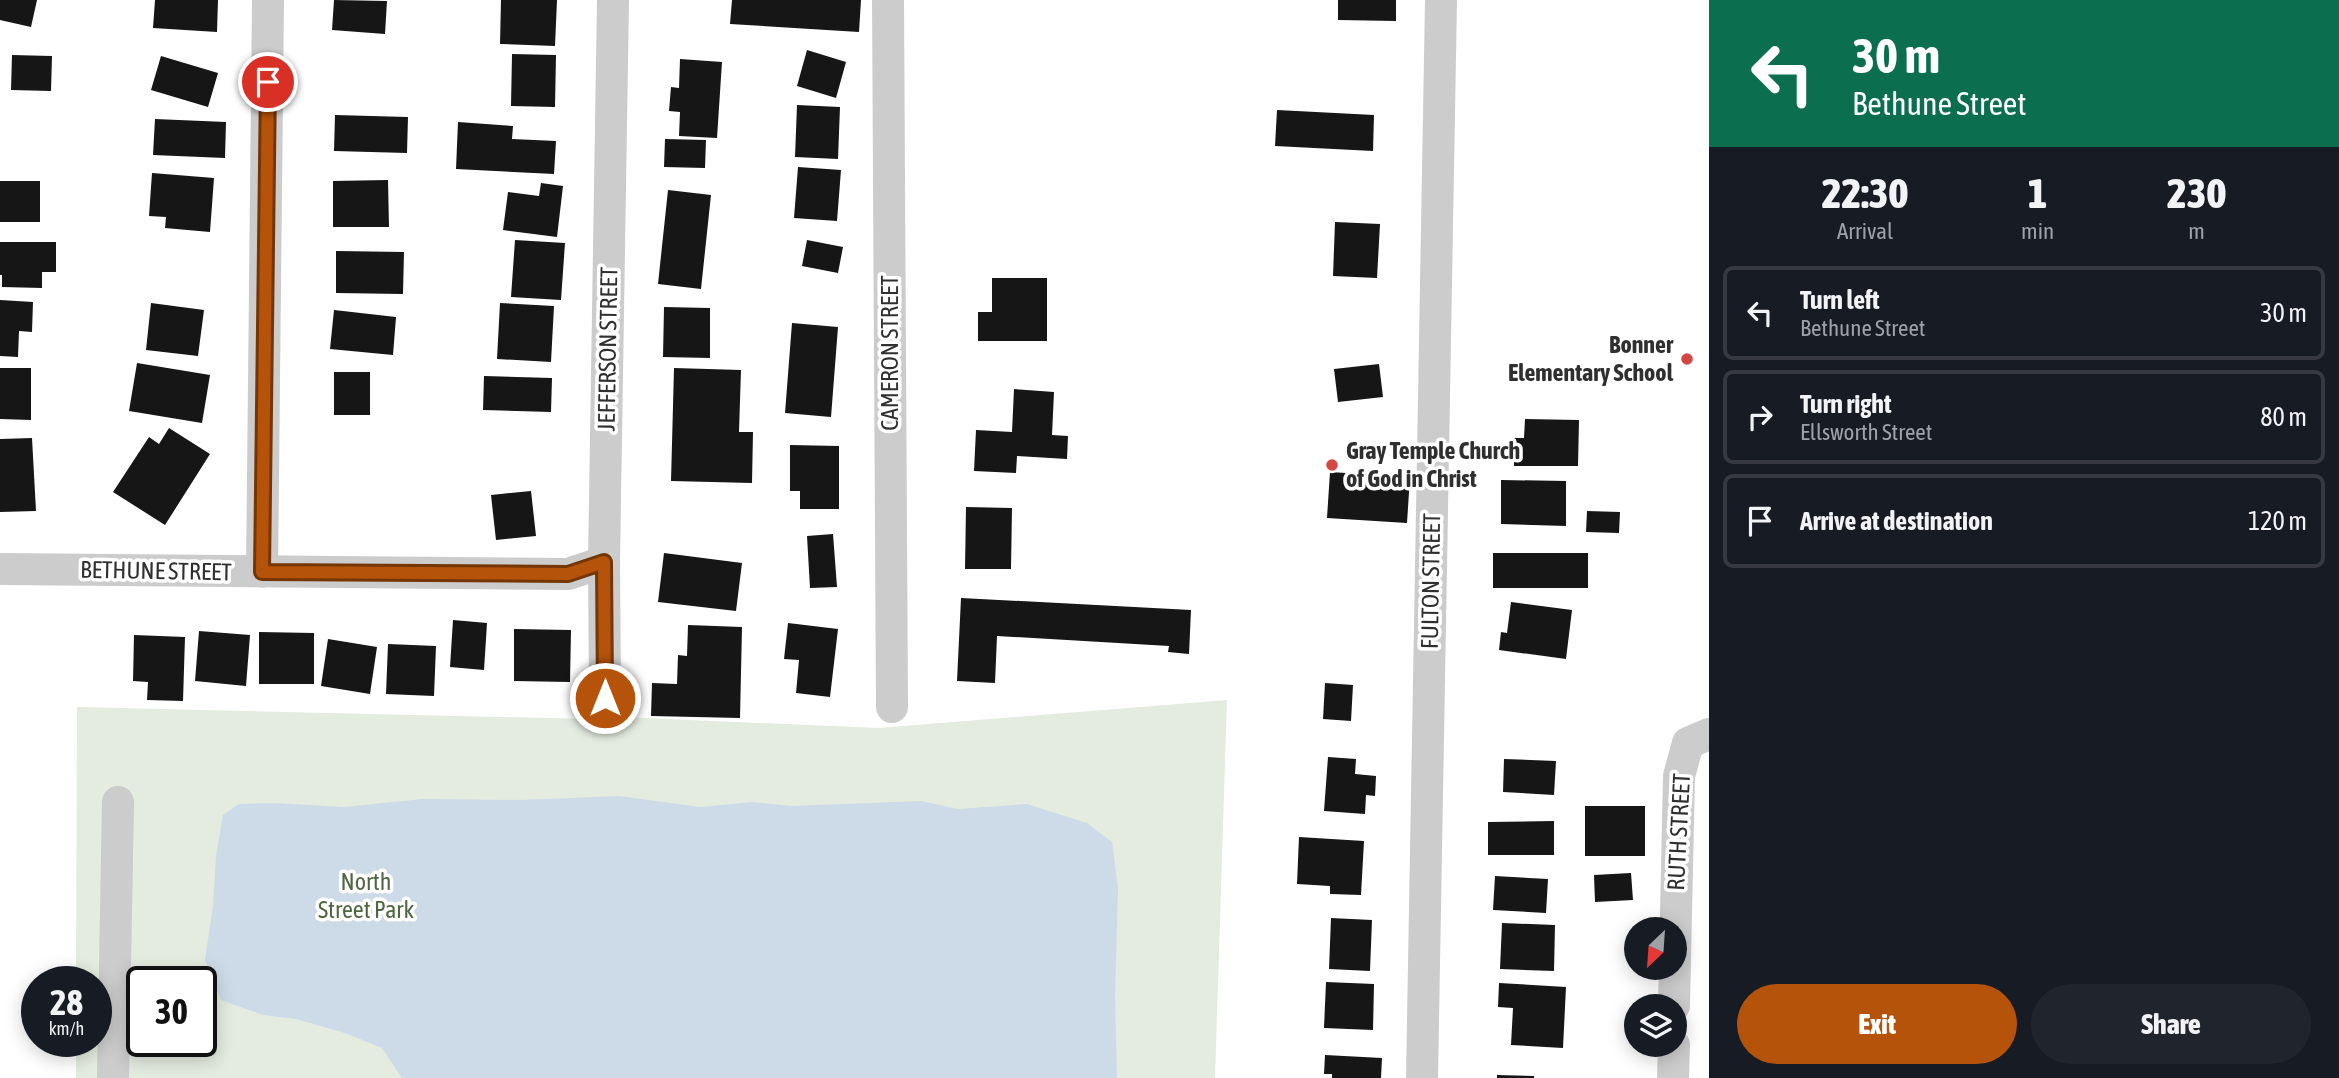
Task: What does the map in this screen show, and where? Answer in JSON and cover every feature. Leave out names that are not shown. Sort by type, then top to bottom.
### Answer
[{"type":"street","points":[[262,572],[268,0]]},
{"type":"street","name":"JEFFERSON STREET","points":[[605,698],[604,562],[613,0]]},
{"type":"street","name":"CAMERON STREET","points":[[888,0],[892,706]]},
{"type":"street","name":"FULTON STREET","points":[[1422,1078],[1441,0]]},
{"type":"street","name":"BETHUNE STREET","points":[[0,569],[568,574],[604,562]]},
{"type":"street","name":"RUTH STREET","points":[[1674,994],[1679,776],[1698,738]]},
{"type":"street","points":[[113,1078],[118,802]]},
{"type":"street","points":[[1673,1078],[1674,1057]]},
{"type":"green space","name":"North Street Park","points":[[1227,700],[1215,1078],[76,1078],[76,1057],[112,1057],[112,966],[76,966],[77,707],[590,719],[620,717],[878,728]]},
{"type":"water","points":[[619,796],[700,807],[752,802],[791,806],[921,801],[958,809],[1027,804],[1087,823],[1112,842],[1118,888],[1115,996],[1117,1078],[402,1078],[382,1048],[345,1033],[296,1019],[263,1015],[221,1000],[217,990],[217,966],[207,966],[205,960],[223,815],[239,804],[344,807],[423,799],[521,800]]},
{"type":"building","points":[[0,0],[37,0],[31,27],[0,20]]},
{"type":"building","points":[[155,0],[218,0],[217,32],[153,28]]},
{"type":"building","points":[[334,0],[387,1],[385,34],[332,30]]},
{"type":"building","points":[[501,0],[557,0],[555,46],[500,44]]},
{"type":"building","points":[[732,0],[861,0],[859,32],[730,24]]},
{"type":"building","points":[[1338,0],[1396,0],[1396,21],[1338,20]]},
{"type":"building","points":[[807,50],[846,62],[836,98],[797,86]]},
{"type":"building","points":[[512,54],[556,55],[555,107],[511,106]]},
{"type":"building","points":[[12,55],[52,56],[51,91],[11,90]]},
{"type":"building","points":[[161,56],[218,73],[208,107],[151,90]]},
{"type":"building","points":[[680,59],[722,62],[717,138],[679,136],[680,112],[669,111],[671,87],[679,88]]},
{"type":"building","points":[[797,105],[840,107],[838,159],[795,157]]},
{"type":"building","points":[[1277,110],[1374,115],[1373,151],[1275,146]]},
{"type":"building","points":[[335,115],[408,117],[407,153],[334,151]]},
{"type":"building","points":[[155,119],[226,122],[225,158],[153,155]]},
{"type":"building","points":[[458,122],[513,126],[512,139],[556,141],[554,174],[456,169]]},
{"type":"building","points":[[665,139],[706,140],[705,168],[664,167]]},
{"type":"building","points":[[798,167],[841,170],[837,221],[794,218]]},
{"type":"building","points":[[152,173],[214,178],[210,232],[165,228],[166,217],[149,216]]},
{"type":"building","points":[[388,180],[389,227],[333,227],[333,181]]},
{"type":"building","points":[[0,181],[40,181],[40,222],[0,222]]},
{"type":"building","points":[[541,183],[563,186],[557,237],[503,230],[508,192],[539,196]]},
{"type":"building","points":[[668,190],[711,195],[701,289],[658,284]]},
{"type":"building","points":[[1335,222],[1380,224],[1377,278],[1333,276]]},
{"type":"building","points":[[515,240],[565,243],[561,300],[511,297]]},
{"type":"building","points":[[807,240],[843,247],[838,273],[802,266]]},
{"type":"building","points":[[0,242],[56,242],[56,272],[42,272],[42,288],[2,287]]},
{"type":"building","points":[[336,251],[404,252],[403,294],[336,293]]},
{"type":"building","points":[[992,278],[1047,278],[1047,341],[978,341],[978,312],[992,312]]},
{"type":"building","points":[[0,300],[33,302],[32,332],[19,331],[18,357],[0,356]]},
{"type":"building","points":[[151,303],[204,310],[198,356],[146,350]]},
{"type":"building","points":[[500,303],[554,306],[551,362],[497,359]]},
{"type":"building","points":[[664,307],[710,308],[710,358],[663,357]]},
{"type":"building","points":[[334,310],[396,317],[393,355],[330,349]]},
{"type":"building","points":[[792,323],[838,327],[831,417],[785,413]]},
{"type":"building","points":[[137,363],[210,375],[202,423],[129,411]]},
{"type":"building","points":[[1379,364],[1383,397],[1338,402],[1334,369]]},
{"type":"building","points":[[0,368],[31,368],[31,420],[0,419]]},
{"type":"building","points":[[674,368],[741,370],[739,432],[753,432],[752,483],[671,481]]},
{"type":"building","points":[[334,372],[370,372],[370,415],[334,415]]},
{"type":"building","points":[[484,376],[552,378],[551,412],[483,410]]},
{"type":"building","points":[[1014,389],[1054,392],[1052,435],[1068,436],[1067,459],[1017,456],[1016,473],[974,471],[976,430],[1012,432]]},
{"type":"building","points":[[1525,419],[1579,420],[1578,466],[1514,466],[1514,438],[1524,438]]},
{"type":"building","points":[[169,428],[210,454],[165,525],[113,492],[149,437],[159,444]]},
{"type":"building","points":[[32,438],[36,511],[0,512],[0,439]]},
{"type":"building","points":[[790,445],[839,446],[839,509],[800,509],[800,491],[790,491]]},
{"type":"building","points":[[1330,472],[1410,477],[1407,523],[1327,518]]},
{"type":"building","points":[[1501,480],[1566,481],[1566,526],[1501,524]]},
{"type":"building","points":[[531,491],[536,536],[496,540],[491,495]]},
{"type":"building","points":[[966,507],[1012,508],[1011,569],[965,569]]},
{"type":"building","points":[[1587,511],[1620,512],[1619,533],[1586,532]]},
{"type":"building","points":[[833,534],[837,587],[810,588],[807,536]]},
{"type":"building","points":[[664,553],[742,563],[736,611],[658,602]]},
{"type":"building","points":[[1493,553],[1588,553],[1588,588],[1493,588]]},
{"type":"building","points":[[961,598],[1191,610],[1189,654],[1168,652],[1169,646],[997,636],[995,683],[957,681]]},
{"type":"building","points":[[1511,602],[1572,610],[1566,659],[1499,650],[1501,632],[1507,633]]},
{"type":"building","points":[[453,620],[487,623],[484,670],[450,667]]},
{"type":"building","points":[[788,623],[838,629],[830,697],[796,693],[799,660],[784,659]]},
{"type":"building","points":[[688,625],[742,627],[740,718],[651,716],[652,683],[677,684],[678,655],[687,656]]},
{"type":"building","points":[[514,629],[571,630],[570,682],[514,681]]},
{"type":"building","points":[[199,631],[250,635],[246,686],[195,681]]},
{"type":"building","points":[[259,632],[314,633],[314,684],[259,684]]},
{"type":"building","points":[[134,635],[185,637],[183,701],[147,700],[148,682],[133,681]]},
{"type":"building","points":[[328,639],[377,647],[370,694],[321,686]]},
{"type":"building","points":[[388,644],[436,646],[434,696],[386,694]]},
{"type":"building","points":[[1325,683],[1353,685],[1351,721],[1323,719]]},
{"type":"building","points":[[1328,757],[1356,759],[1355,774],[1376,776],[1375,796],[1366,795],[1365,814],[1324,811]]},
{"type":"building","points":[[1504,759],[1556,761],[1554,795],[1503,792]]},
{"type":"building","points":[[1585,806],[1645,806],[1645,856],[1585,856]]},
{"type":"building","points":[[1554,821],[1554,855],[1488,855],[1488,822]]},
{"type":"building","points":[[1299,837],[1364,841],[1361,895],[1330,894],[1330,886],[1297,884]]},
{"type":"building","points":[[1631,873],[1633,900],[1595,902],[1594,875]]},
{"type":"building","points":[[1495,876],[1548,879],[1546,913],[1493,910]]},
{"type":"building","points":[[1331,918],[1372,920],[1370,971],[1329,969]]},
{"type":"building","points":[[1502,923],[1555,925],[1554,971],[1500,969]]},
{"type":"building","points":[[1326,982],[1374,984],[1373,1030],[1324,1028]]},
{"type":"building","points":[[1499,983],[1566,987],[1563,1048],[1511,1045],[1513,1008],[1498,1007]]},
{"type":"building","points":[[1325,1055],[1382,1058],[1381,1078],[1332,1078],[1332,1074],[1324,1074]]},
{"type":"building","points":[[1497,1075],[1534,1076],[1534,1078],[1497,1078]]},
{"type":"place","name":"Bonner Elementary School","points":[[1687,359]]},
{"type":"place","name":"Gray Temple Church of God in Christ","points":[[1332,465]]},
{"type":"route","points":[[268,82],[262,572],[568,574],[604,562],[605,698]]}]
